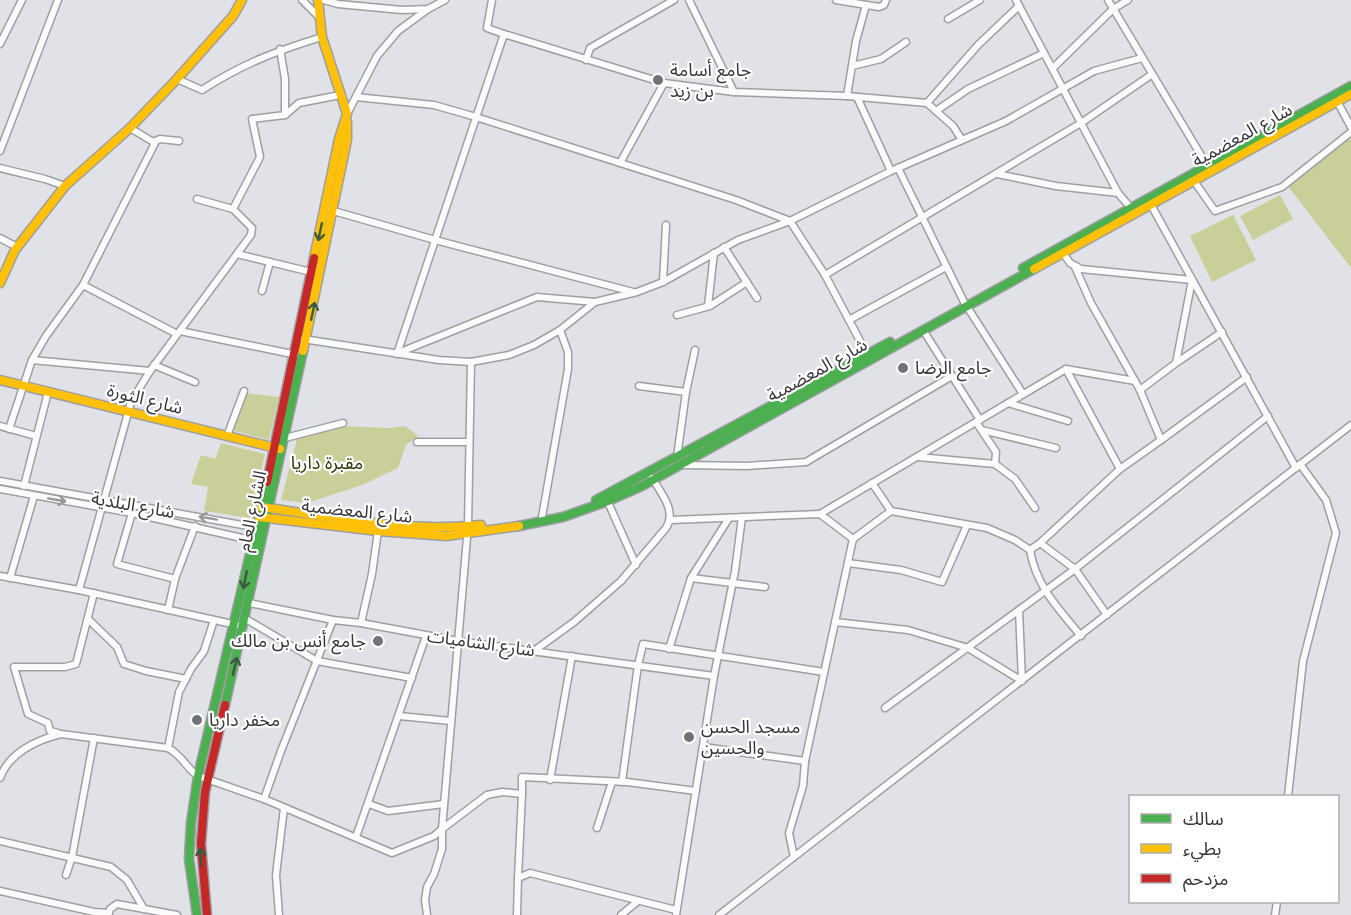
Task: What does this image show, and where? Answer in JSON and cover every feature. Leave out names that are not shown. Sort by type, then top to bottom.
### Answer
[{"type":"main road","points":[[0,283],[17,247],[65,186],[130,128],[177,80],[233,16],[242,0]]},
{"type":"main road","points":[[318,0],[318,17],[322,37],[347,114]]},
{"type":"main road","name":"شارع المعضمية","points":[[1271,134],[1351,86]]},
{"type":"main road","name":"شارع المعضمية","points":[[264,512],[386,525],[468,530],[544,521],[607,498],[1063,253],[1208,168],[1351,94]]},
{"type":"main road","name":"الشارع العام","points":[[279,448],[285,438],[302,339],[329,209],[347,140],[347,114]]},
{"type":"main road","name":"شارع المعضمية","points":[[869,357],[923,330],[1130,207],[1149,202],[1194,181],[1208,168]]},
{"type":"main road","points":[[302,339],[311,272],[329,209]]},
{"type":"main road","name":"الشارع العام","points":[[207,915],[201,844],[202,809],[299,355]]},
{"type":"main road","name":"شارع الثورة","points":[[0,380],[279,448]]},
{"type":"main road","name":"شارع المعضمية","points":[[264,512],[378,531],[446,536],[561,514],[607,498]]},
{"type":"main road","name":"الشارع العام","points":[[197,915],[189,859],[192,814],[198,776],[249,603],[258,542]]},
{"type":"street","points":[[0,44],[22,0]]},
{"type":"street","points":[[0,151],[58,0]]},
{"type":"street","points":[[302,0],[318,17]]},
{"type":"street","points":[[324,0],[339,4],[402,10],[429,9]]},
{"type":"street","points":[[347,114],[377,56],[398,31],[445,0]]},
{"type":"street","points":[[492,0],[487,28],[586,60],[664,83],[734,92],[847,96],[927,103],[954,126],[962,140]]},
{"type":"street","points":[[586,60],[590,48],[674,0]]},
{"type":"street","points":[[689,0],[734,92]]},
{"type":"street","points":[[836,0],[881,7],[886,0]]},
{"type":"street","points":[[948,19],[980,0]]},
{"type":"street","points":[[1108,0],[1208,168]]},
{"type":"street","points":[[1053,68],[1113,9],[1128,0]]},
{"type":"street","points":[[927,103],[1017,3],[1118,193],[1130,207]]},
{"type":"street","points":[[847,96],[856,41],[866,5]]},
{"type":"street","points":[[397,354],[504,34]]},
{"type":"street","points":[[177,80],[202,90],[251,61],[322,37]]},
{"type":"street","points":[[852,66],[880,59],[906,42]]},
{"type":"street","points":[[280,50],[285,79],[285,115]]},
{"type":"street","points":[[936,111],[969,89],[1044,53]]},
{"type":"street","points":[[397,354],[537,297],[595,302],[637,292],[663,282],[738,240],[790,221],[894,170],[1006,121],[1094,71],[1142,58]]},
{"type":"street","points":[[825,275],[1082,123],[1151,75]]},
{"type":"street","points":[[620,164],[664,83]]},
{"type":"street","points":[[233,209],[260,157],[252,119],[285,115],[299,104],[340,95]]},
{"type":"street","points":[[356,97],[434,105],[736,200],[790,221],[825,275],[869,357]]},
{"type":"street","points":[[857,97],[965,304],[1023,394]]},
{"type":"street","points":[[1194,181],[1215,211],[1282,187],[1351,130],[1337,101]]},
{"type":"street","points":[[130,128],[153,141],[160,139],[179,141]]},
{"type":"street","points":[[9,429],[32,360],[46,336],[83,285],[155,142],[153,141]]},
{"type":"street","points":[[0,168],[65,186]]},
{"type":"street","points":[[997,174],[1056,186],[1118,193]]},
{"type":"street","points":[[79,590],[106,500],[131,402],[152,368],[251,235],[252,228],[233,209],[196,199]]},
{"type":"street","points":[[1149,202],[1268,416],[1298,466],[1326,500],[1336,533],[1303,661],[1288,795]]},
{"type":"street","points":[[329,209],[435,240],[637,292]]},
{"type":"street","points":[[663,282],[666,225]]},
{"type":"street","points":[[0,238],[17,247]]},
{"type":"street","points":[[724,248],[758,298]]},
{"type":"street","points":[[708,306],[714,253]]},
{"type":"street","points":[[1063,253],[1075,267],[1090,303],[1140,390],[1161,440]]},
{"type":"street","points":[[237,254],[311,272]]},
{"type":"street","points":[[262,291],[270,262]]},
{"type":"street","points":[[849,320],[946,267]]},
{"type":"street","points":[[1075,267],[1192,280]]},
{"type":"street","points":[[1176,363],[1192,280]]},
{"type":"street","points":[[677,315],[708,306],[747,282]]},
{"type":"street","points":[[83,285],[179,333],[299,355]]},
{"type":"street","points":[[302,339],[397,354],[471,362],[509,355],[534,345],[560,330],[595,302]]},
{"type":"street","points":[[542,517],[568,369],[568,352],[560,330]]},
{"type":"street","points":[[923,330],[996,452],[995,464]]},
{"type":"street","points":[[1140,390],[1222,332]]},
{"type":"street","points":[[695,350],[686,392],[678,461],[747,466],[806,462],[952,376]]},
{"type":"street","points":[[32,360],[152,368],[195,382]]},
{"type":"street","points":[[427,915],[425,900],[427,887],[434,874],[441,849],[468,530],[471,362]]},
{"type":"street","points":[[671,520],[820,514],[1066,369],[1135,381]]},
{"type":"street","points":[[1066,369],[1120,469]]},
{"type":"street","points":[[1030,550],[1120,469],[1246,377]]},
{"type":"street","points":[[639,386],[686,392]]},
{"type":"street","points":[[227,436],[244,391]]},
{"type":"street","points":[[24,486],[48,392]]},
{"type":"street","points":[[1008,403],[1068,421]]},
{"type":"street","points":[[885,708],[1075,569],[1268,416]]},
{"type":"street","points":[[285,438],[344,423]]},
{"type":"street","points":[[0,426],[36,436]]},
{"type":"street","points":[[719,915],[1351,426]]},
{"type":"street","points":[[982,430],[1056,448]]},
{"type":"street","points":[[417,442],[470,442]]},
{"type":"street","points":[[917,457],[995,464],[1015,478],[1035,508]]},
{"type":"street","points":[[534,651],[574,622],[613,589],[666,528],[671,520],[670,509],[651,476]]},
{"type":"street","name":"شارع البلدية","points":[[0,481],[261,528]]},
{"type":"street","points":[[872,483],[891,511],[987,528],[1015,540],[1030,550],[1033,568],[1045,591],[1081,636]]},
{"type":"street","name":"شارع البلدية","points":[[0,489],[132,513],[258,542]]},
{"type":"street","points":[[10,578],[34,496]]},
{"type":"street","points":[[607,498],[636,565]]},
{"type":"street","points":[[794,857],[789,833],[803,786],[805,761],[853,539],[891,511]]},
{"type":"street","points":[[132,513],[117,564],[175,579]]},
{"type":"street","points":[[820,514],[853,539]]},
{"type":"street","points":[[518,878],[530,873],[676,913],[714,676],[733,583],[742,517]]},
{"type":"street","points":[[669,649],[691,578],[729,518]]},
{"type":"street","points":[[240,537],[244,532],[244,525]]},
{"type":"street","points":[[848,563],[901,570],[942,582],[967,525]]},
{"type":"street","points":[[168,610],[175,579],[195,526]]},
{"type":"street","points":[[361,623],[372,574],[378,531]]},
{"type":"street","points":[[1040,543],[1075,569],[1107,615]]},
{"type":"street","points":[[0,576],[94,593],[214,620],[242,623],[316,661],[412,678]]},
{"type":"street","points":[[691,578],[765,587]]},
{"type":"street","points":[[94,593],[76,664],[65,667],[14,667],[28,714],[48,723],[50,731],[168,748],[179,754],[190,771],[198,776],[264,799],[392,853],[434,836],[487,795],[502,792],[522,794]]},
{"type":"street","name":"شارع الشاميات","points":[[249,603],[426,636],[714,676]]},
{"type":"street","points":[[1019,610],[1022,681]]},
{"type":"street","points":[[88,619],[117,647],[124,664],[186,679]]},
{"type":"street","points":[[168,748],[179,692],[204,651],[214,620]]},
{"type":"street","points":[[264,799],[280,751],[333,620]]},
{"type":"street","points":[[835,622],[908,630],[968,648],[1022,681]]},
{"type":"street","points":[[356,837],[426,636]]},
{"type":"street","points":[[622,782],[643,644],[824,672]]},
{"type":"street","points":[[550,780],[572,656]]},
{"type":"street","points":[[399,716],[451,721]]},
{"type":"street","points":[[0,778],[2,766],[21,751],[44,738],[61,734]]},
{"type":"street","points":[[66,874],[72,857],[94,738]]},
{"type":"street","points":[[703,747],[805,761]]},
{"type":"street","points":[[517,915],[522,777],[622,782],[696,791]]},
{"type":"street","points":[[597,828],[612,782]]},
{"type":"street","points":[[369,804],[388,811],[444,804]]},
{"type":"street","points":[[279,915],[276,875],[284,808]]},
{"type":"street","points":[[0,841],[111,867],[127,880],[144,909]]},
{"type":"street","points":[[0,891],[94,912],[109,913],[110,909],[117,904],[177,915]]},
{"type":"street","points":[[621,915],[638,901]]},
{"type":"green space","points":[[1349,137],[1351,140],[1351,268],[1287,185]]},
{"type":"green space","points":[[1280,195],[1293,219],[1253,240],[1240,216]]},
{"type":"green space","points":[[1233,215],[1256,260],[1212,282],[1190,236]]},
{"type":"green space","points":[[247,393],[279,397],[269,440],[231,430]]},
{"type":"green space","name":"مقبرة داريا","points":[[343,426],[389,428],[405,426],[418,436],[406,445],[398,468],[362,485],[307,503],[281,500],[297,439]]},
{"type":"green space","points":[[221,443],[265,454],[250,518],[204,511],[208,487],[191,484],[201,455],[215,459]]},
{"type":"traffic: fast","points":[[1023,268],[1351,86]]},
{"type":"traffic: fast","points":[[519,526],[563,517],[642,486],[1034,269]]},
{"type":"traffic: fast","points":[[596,500],[890,342]]},
{"type":"traffic: fast","points":[[225,705],[303,351]]},
{"type":"traffic: fast","points":[[197,915],[189,859],[191,823],[198,776],[267,482]]},
{"type":"traffic: slow","points":[[0,283],[15,250],[65,186],[130,128],[177,79],[233,16],[242,0]]},
{"type":"traffic: slow","points":[[314,258],[339,139],[347,114],[322,37],[318,0]]},
{"type":"traffic: slow","points":[[1034,269],[1351,94]]},
{"type":"traffic: slow","points":[[303,351],[347,140],[347,122]]},
{"type":"traffic: slow","points":[[0,380],[280,449]]},
{"type":"traffic: slow","points":[[261,507],[398,525],[426,527],[481,525]]},
{"type":"traffic: slow","points":[[259,517],[378,531],[446,536],[519,526]]},
{"type":"traffic: jam","points":[[267,482],[314,258]]},
{"type":"traffic: jam","points":[[207,915],[201,844],[205,792],[225,705]]},
{"type":"place","name":"جامع أسامة بن زيد","points":[[658,80]]},
{"type":"place","name":"جامع الرضا","points":[[903,368]]},
{"type":"place","name":"جامع أنس بن مالك","points":[[378,641]]},
{"type":"place","name":"مخفر داريا","points":[[197,720]]},
{"type":"place","name":"مسجد الحسن والحسين","points":[[689,737]]}]
